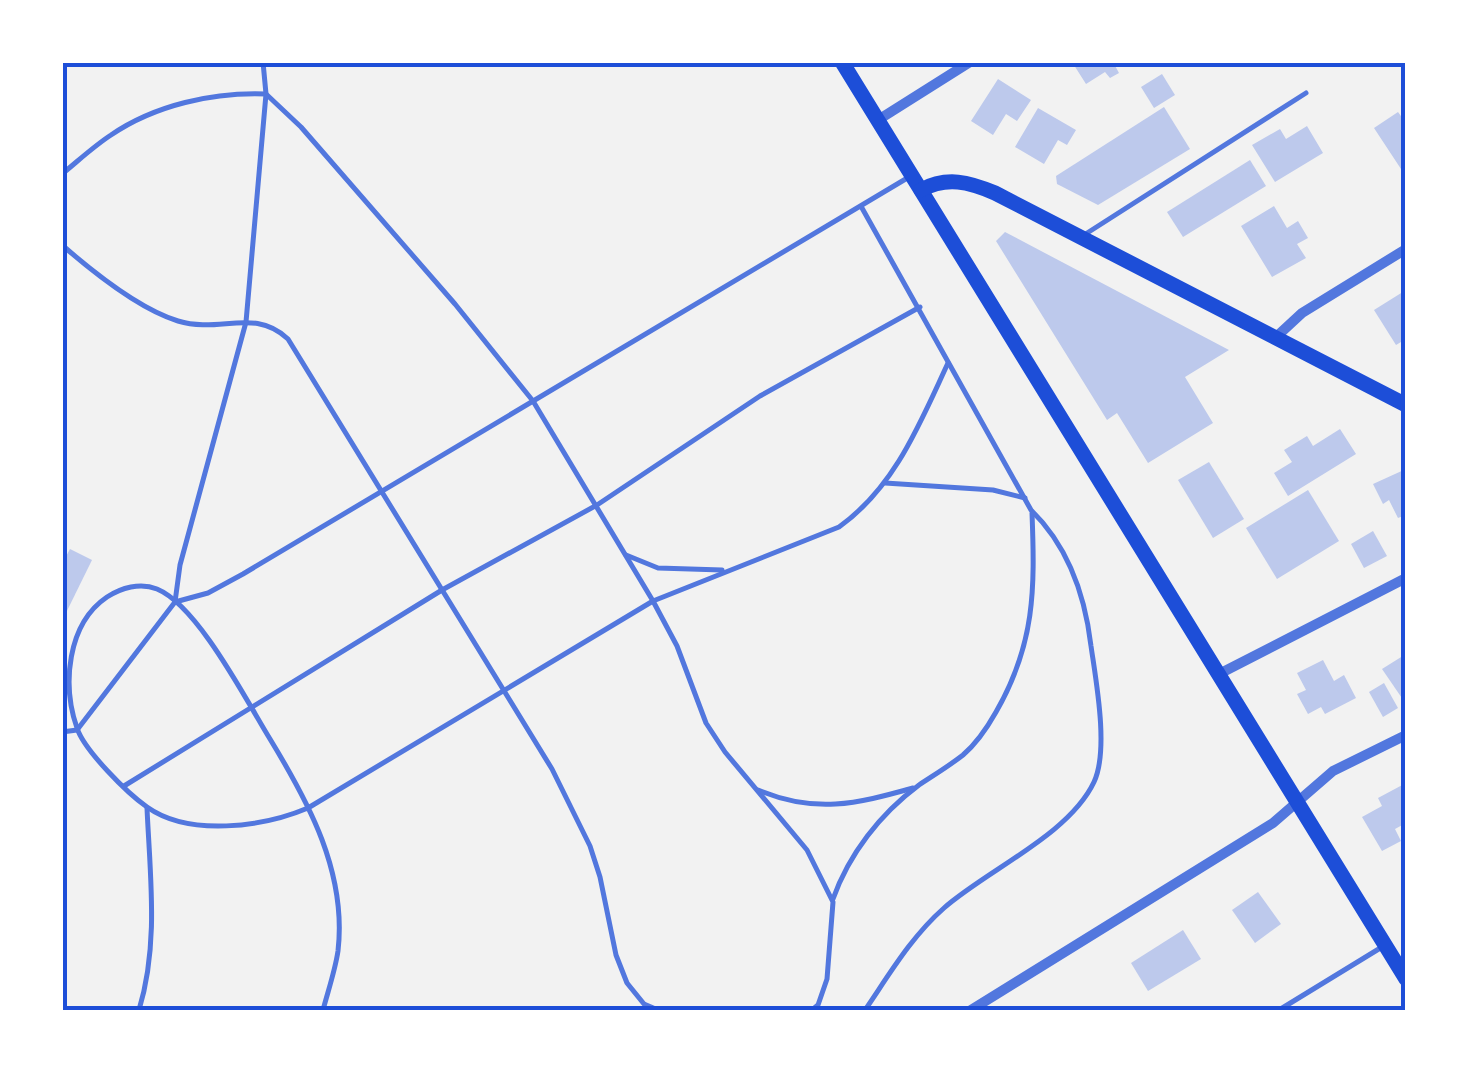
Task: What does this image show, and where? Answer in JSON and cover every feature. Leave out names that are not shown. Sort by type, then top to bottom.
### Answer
[{"type":"main road","points":[[842,62],[1406,978]]},
{"type":"main road","points":[[921,190],[942,182],[965,182],[995,193],[1406,405]]},
{"type":"street","points":[[878,120],[970,62]]},
{"type":"street","points":[[1275,338],[1302,313],[1406,250]]},
{"type":"street","points":[[1219,674],[1406,578]]},
{"type":"street","points":[[971,1010],[1273,823],[1334,772],[1406,734]]},
{"type":"lane","points":[[62,732],[77,730],[175,602],[180,565],[246,322],[266,94],[263,62]]},
{"type":"lane","points":[[942,62],[950,75]]},
{"type":"lane","points":[[62,174],[112,134],[148,115],[233,92],[266,94],[301,127],[455,304],[533,401],[653,601],[677,646],[706,723],[808,850],[832,902]]},
{"type":"lane","points":[[1082,237],[1306,93]]},
{"type":"lane","points":[[175,602],[208,593],[243,574],[912,176]]},
{"type":"lane","points":[[862,208],[1032,510],[1062,547],[1079,586],[1098,696],[1099,758],[1096,780],[1065,819],[942,910],[918,934],[865,1010]]},
{"type":"lane","points":[[62,245],[114,286],[174,320],[218,326],[261,322],[275,326],[288,338],[576,814],[600,877],[616,955],[627,984],[644,1004],[658,1010]]},
{"type":"lane","points":[[124,786],[442,590],[597,505],[760,396],[920,307]]},
{"type":"lane","points":[[323,1010],[338,950],[335,882],[327,848],[308,808],[251,708],[196,623],[155,588],[122,587],[92,606],[78,632],[68,676],[77,730],[94,754],[147,808],[172,819],[251,826],[285,818],[308,808],[653,601],[839,527],[858,514],[911,442],[948,363]]},
{"type":"lane","points":[[884,483],[993,490],[1025,498]]},
{"type":"lane","points":[[812,1010],[827,979],[832,902],[842,872],[859,846],[916,788],[966,753],[1018,672],[1026,644],[1034,570],[1032,510]]},
{"type":"lane","points":[[626,555],[658,568],[724,570]]},
{"type":"lane","points":[[757,790],[806,805],[831,805],[863,802],[916,788]]},
{"type":"lane","points":[[139,1010],[152,947],[147,808]]},
{"type":"lane","points":[[1278,1010],[1385,945]]},
{"type":"lane","points":[[637,1010],[644,1004]]},
{"type":"lane","points":[[818,1004],[825,1010]]},
{"type":"building","points":[[1072,62],[1113,62],[1119,73],[1110,78],[1105,72],[1086,84]]},
{"type":"building","points":[[1162,74],[1175,95],[1154,108],[1141,87]]},
{"type":"building","points":[[998,79],[1031,100],[1017,121],[1006,114],[993,135],[971,121]]},
{"type":"building","points":[[1164,107],[1190,149],[1098,205],[1057,184],[1056,176]]},
{"type":"building","points":[[1038,108],[1076,130],[1067,145],[1058,140],[1044,164],[1015,147]]},
{"type":"building","points":[[1398,112],[1406,123],[1406,141],[1401,143],[1406,150],[1406,166],[1401,169],[1374,128]]},
{"type":"building","points":[[1307,126],[1323,153],[1275,182],[1252,145],[1280,129],[1286,139]]},
{"type":"building","points":[[1250,160],[1266,186],[1183,237],[1167,212]]},
{"type":"building","points":[[1274,206],[1287,228],[1298,221],[1308,238],[1297,244],[1306,258],[1272,277],[1241,226]]},
{"type":"building","points":[[1005,232],[1229,350],[1185,377],[1213,423],[1148,463],[1117,413],[1107,420],[996,241]]},
{"type":"building","points":[[1406,290],[1406,339],[1396,345],[1374,310]]},
{"type":"building","points":[[1340,429],[1356,454],[1288,496],[1274,473],[1292,462],[1284,450],[1307,436],[1313,446]]},
{"type":"building","points":[[1209,462],[1244,519],[1213,538],[1178,480]]},
{"type":"building","points":[[1406,469],[1406,515],[1398,518],[1389,500],[1383,504],[1373,484]]},
{"type":"building","points":[[1308,490],[1339,541],[1277,579],[1246,528]]},
{"type":"building","points":[[1373,531],[1387,556],[1364,568],[1351,544]]},
{"type":"building","points":[[70,549],[92,560],[62,621],[62,564]]},
{"type":"building","points":[[1406,654],[1406,704],[1382,669]]},
{"type":"building","points":[[1323,660],[1334,681],[1344,675],[1356,698],[1325,714],[1321,707],[1308,714],[1297,694],[1306,690],[1297,673]]},
{"type":"building","points":[[1384,683],[1398,708],[1383,717],[1369,692]]},
{"type":"building","points":[[1406,783],[1406,823],[1395,829],[1401,841],[1382,851],[1362,817],[1382,806],[1378,798]]},
{"type":"building","points":[[1258,892],[1281,924],[1255,943],[1232,910]]},
{"type":"building","points":[[1183,930],[1201,959],[1148,991],[1131,963]]}]
